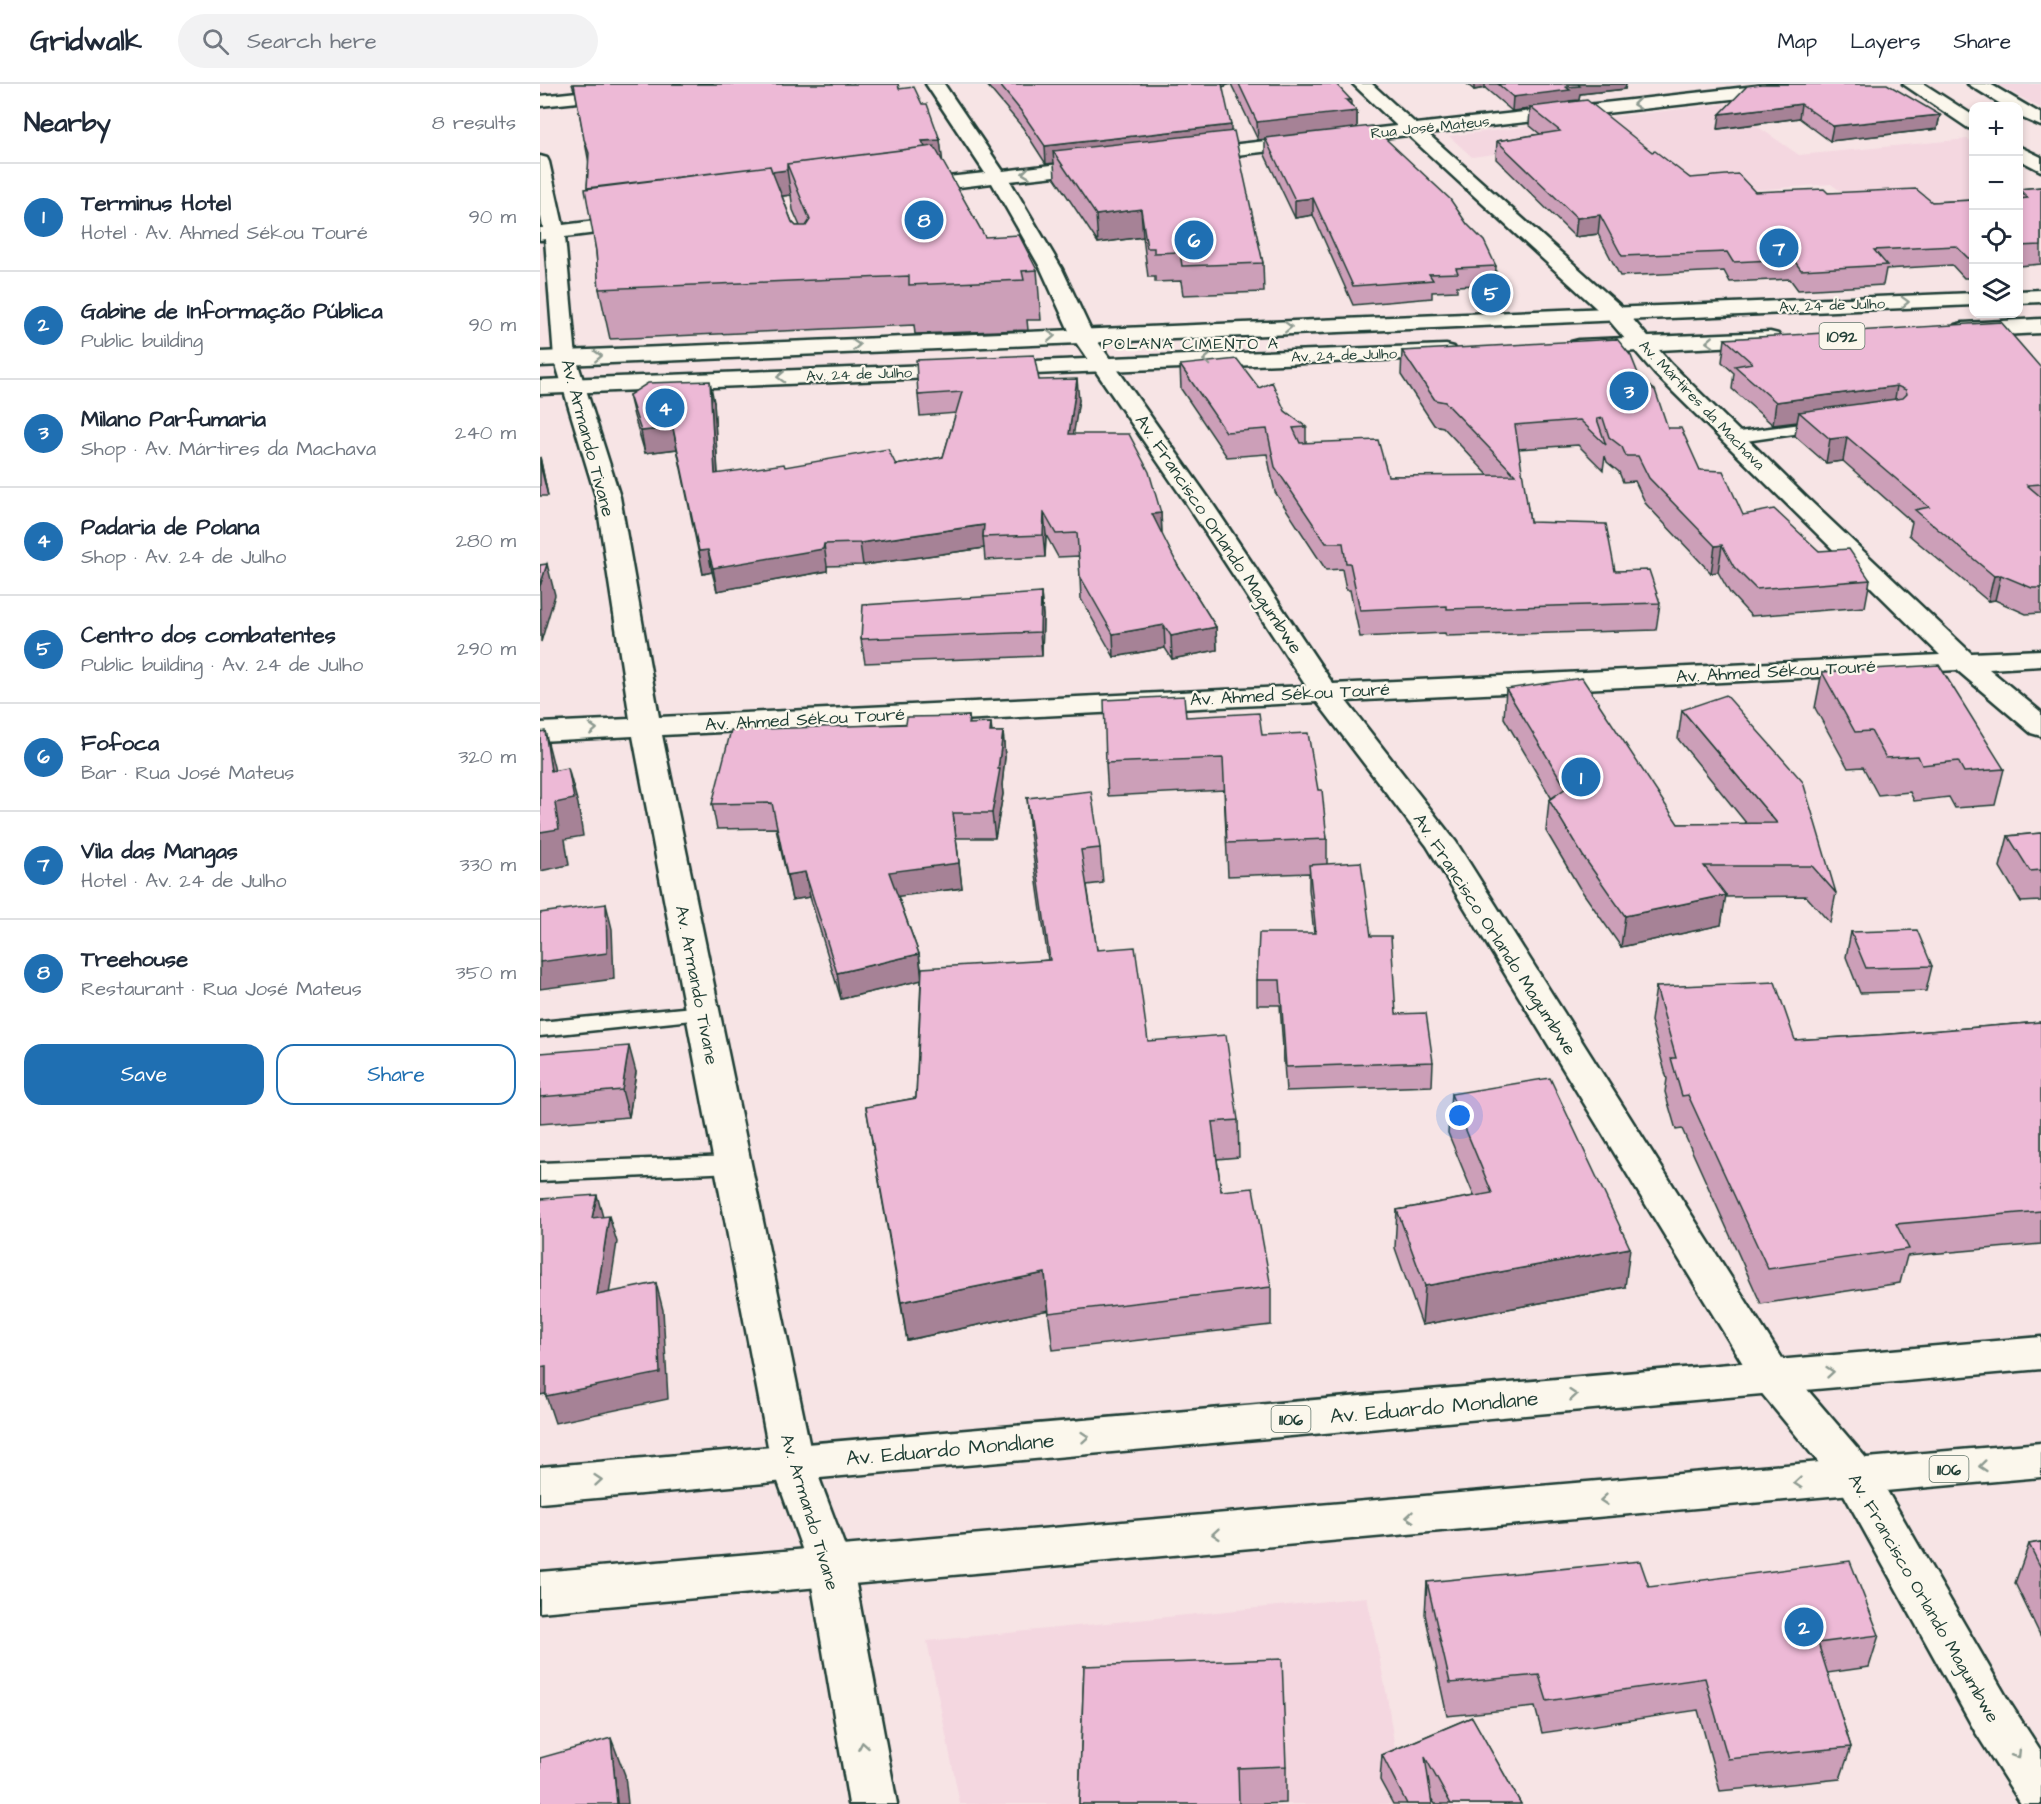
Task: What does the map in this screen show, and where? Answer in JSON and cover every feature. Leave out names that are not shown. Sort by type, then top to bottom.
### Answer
[{"type":"street","points":[[540,101],[703,84]]},
{"type":"street","name":"Av. Francisco Orlando Magumbwe","points":[[935,84],[997,177],[1071,305],[1083,335],[1199,503],[1324,692],[1440,843],[1773,1378],[1857,1478],[1993,1718],[2041,1792]]},
{"type":"street","name":"Av. Mártires da Machava","points":[[1362,84],[1616,314],[1663,369],[1732,438],[1964,662],[2041,727]]},
{"type":"street","name":"Rua José Mateus","points":[[1174,156],[1821,84]]},
{"type":"street","points":[[1977,84],[2008,102]]},
{"type":"street","points":[[1917,87],[1969,120]]},
{"type":"street","points":[[2023,110],[2041,118]]},
{"type":"street","points":[[2023,154],[2041,165]]},
{"type":"street","name":"Av. Armando Tivane","points":[[540,162],[547,233],[565,358],[608,497],[646,726],[792,1462],[831,1568],[873,1804]]},
{"type":"street","points":[[895,189],[1115,163]]},
{"type":"street","points":[[547,233],[656,219]]},
{"type":"street","points":[[2023,297],[2041,296]]},
{"type":"street","name":"Av. 24 de Julho","points":[[540,359],[1969,299]]},
{"type":"street","points":[[1947,331],[2041,326]]},
{"type":"street","name":"Av. 24 de Julho","points":[[1559,348],[1795,338]]},
{"type":"street","name":"Av. 24 de Julho","points":[[540,387],[1463,351]]},
{"type":"street","name":"Av. Ahmed Sékou Touré","points":[[540,732],[2041,658]]},
{"type":"street","name":"Av. Eduardo Mondlane","points":[[540,1485],[2041,1353]]},
{"type":"street","name":"1106","points":[[540,1592],[1857,1478],[2041,1460]]},
{"type":"lane","points":[[1983,84],[2041,118]]},
{"type":"lane","points":[[1732,438],[1835,424]]},
{"type":"lane","points":[[540,1029],[703,1013]]},
{"type":"lane","points":[[540,1172],[733,1164]]},
{"type":"shaded area","points":[[1996,84],[2041,84],[2041,108]]},
{"type":"shaded area","points":[[1725,104],[1799,155],[1968,139],[1969,205],[1866,210],[1831,184],[1692,195],[1613,138],[1472,157],[1449,136]]},
{"type":"shaded area","points":[[1367,1597],[1387,1696],[1403,1804],[960,1804],[927,1641]]},
{"type":"building","points":[[574,84],[898,84],[899,89],[914,87],[922,104],[927,104],[940,140],[922,141],[925,147],[787,164],[787,170],[772,172],[770,166],[587,188],[589,153],[584,139]]},
{"type":"building","points":[[999,84],[1222,84],[1231,125],[1045,146]]},
{"type":"building","points":[[1239,84],[1336,84],[1351,100],[1346,100],[1357,111],[1257,122]]},
{"type":"building","points":[[1498,84],[1578,84],[1580,86],[1566,87],[1570,90],[1513,97]]},
{"type":"building","points":[[1887,84],[1940,115],[1833,126],[1801,104],[1720,114],[1747,86]]},
{"type":"building","points":[[1587,100],[1652,152],[1655,151],[1690,178],[1738,174],[1755,192],[1824,189],[1828,193],[1916,189],[1932,202],[1969,200],[1969,258],[1956,246],[1874,250],[1887,265],[1801,270],[1793,259],[1733,262],[1727,252],[1622,256],[1600,215],[1577,218],[1497,141],[1560,131],[1530,107]]},
{"type":"building","points":[[1372,126],[1450,199],[1467,224],[1484,241],[1496,266],[1456,268],[1458,273],[1429,274],[1433,280],[1353,286],[1313,198],[1295,200],[1265,138]]},
{"type":"building","points":[[1234,131],[1263,263],[1182,266],[1180,252],[1154,253],[1154,248],[1147,248],[1141,209],[1096,215],[1053,151]]},
{"type":"building","points":[[934,146],[985,237],[1019,235],[1037,270],[1022,271],[1024,280],[909,285],[909,276],[599,289],[596,251],[585,189],[770,166],[792,222],[796,226],[806,226],[810,220],[787,164]]},
{"type":"building","points":[[2041,187],[2041,245],[2023,246],[2023,199],[2028,198],[2023,193],[2023,189]]},
{"type":"building","points":[[2001,322],[2041,368],[2041,484],[2027,485],[2041,497],[2041,588],[2032,588],[2001,575],[1994,576],[1915,510],[1929,507],[1847,437],[1830,439],[1799,412],[1903,398],[1907,394],[1906,390],[1897,386],[1776,402],[1735,366],[1752,363],[1725,339]]},
{"type":"building","points":[[1617,339],[1631,356],[1641,381],[1655,390],[1668,428],[1681,428],[1700,470],[1723,471],[1743,515],[1774,509],[1819,551],[1849,549],[1870,580],[1756,589],[1734,567],[1722,545],[1715,546],[1649,478],[1638,456],[1626,456],[1622,447],[1609,437],[1603,418],[1597,419],[1606,445],[1580,420],[1515,425],[1530,522],[1606,524],[1615,571],[1649,570],[1660,603],[1447,609],[1447,606],[1360,610],[1350,563],[1346,563],[1343,543],[1326,543],[1275,467],[1267,429],[1226,432],[1180,365],[1237,359],[1259,388],[1272,382],[1285,411],[1306,427],[1293,428],[1300,443],[1378,440],[1388,476],[1515,475],[1445,402],[1435,400],[1402,351]]},
{"type":"building","points":[[1034,355],[1039,380],[1077,379],[1069,434],[1129,434],[1149,472],[1161,513],[1152,514],[1178,566],[1216,627],[1171,636],[1164,625],[1113,634],[1080,576],[1077,533],[1056,534],[1044,513],[1043,535],[983,537],[984,525],[860,543],[824,544],[823,549],[713,568],[708,550],[699,551],[673,428],[641,431],[629,395],[648,383],[710,381],[715,474],[784,464],[785,467],[888,449],[896,465],[943,457],[962,392],[918,395],[916,360]]},
{"type":"building","points":[[547,564],[540,586],[540,565]]},
{"type":"building","points":[[1041,593],[1040,632],[861,639],[863,605]]},
{"type":"building","points":[[1939,665],[2004,769],[1964,772],[1958,761],[1922,765],[1918,756],[1886,758],[1871,731],[1855,732],[1822,672]]},
{"type":"building","points":[[1582,678],[1678,824],[1777,823],[1682,710],[1726,695],[1803,782],[1836,893],[1812,866],[1704,866],[1726,895],[1625,916],[1583,856],[1549,800],[1566,788],[1506,689]]},
{"type":"building","points":[[1184,696],[1186,717],[1259,713],[1262,735],[1308,733],[1318,790],[1322,790],[1327,839],[1227,843],[1223,758],[1106,763],[1104,700]]},
{"type":"building","points":[[969,716],[968,724],[991,723],[990,732],[1003,732],[998,769],[1000,769],[992,813],[953,813],[959,863],[889,872],[919,954],[837,973],[805,872],[787,875],[772,803],[712,804],[731,730],[906,724],[907,717]]},
{"type":"building","points":[[545,731],[551,771],[568,768],[574,799],[555,803],[559,829],[540,832],[540,732]]},
{"type":"building","points":[[1091,791],[1100,848],[1081,850],[1097,950],[1135,947],[1148,1041],[1226,1035],[1238,1120],[1212,1122],[1221,1191],[1253,1188],[1271,1287],[1049,1313],[1045,1273],[901,1302],[866,1107],[916,1098],[922,968],[1050,960],[1027,798]]},
{"type":"building","points":[[2041,833],[2041,870],[2030,871],[2008,836]]},
{"type":"building","points":[[1361,862],[1371,936],[1391,936],[1396,1014],[1426,1013],[1433,1062],[1286,1067],[1280,980],[1257,980],[1259,933],[1316,933],[1309,865]]},
{"type":"building","points":[[606,904],[607,953],[540,962],[540,913]]},
{"type":"building","points":[[1917,930],[1932,966],[1866,968],[1851,932]]},
{"type":"building","points":[[1775,982],[1795,1040],[2041,1022],[2041,1211],[1896,1224],[1909,1249],[1768,1269],[1688,1095],[1682,1096],[1671,1058],[1676,1058],[1656,987]]},
{"type":"building","points":[[629,1046],[622,1090],[540,1097],[540,1053]]},
{"type":"building","points":[[1550,1078],[1630,1248],[1425,1286],[1397,1210],[1492,1193],[1451,1094]]},
{"type":"building","points":[[597,1195],[592,1218],[609,1216],[597,1295],[656,1283],[660,1373],[546,1396],[546,1366],[540,1367],[541,1199]]},
{"type":"building","points":[[2041,1542],[2041,1568],[2029,1544]]},
{"type":"building","points":[[1640,1561],[1649,1587],[1850,1561],[1879,1635],[1818,1643],[1851,1747],[1728,1759],[1705,1678],[1547,1701],[1539,1675],[1450,1683],[1427,1582]]},
{"type":"building","points":[[1282,1659],[1286,1766],[1238,1768],[1239,1804],[1079,1804],[1084,1666]]},
{"type":"building","points":[[1472,1717],[1521,1804],[1451,1804],[1425,1757],[1432,1804],[1407,1804],[1382,1755]]},
{"type":"building","points":[[611,1738],[617,1804],[540,1804],[540,1758]]},
{"type":"place","name":"Treehouse","points":[[924,220]]},
{"type":"place","name":"Fofoca","points":[[1194,240]]},
{"type":"place","name":"Vila das Mangas","points":[[1779,248]]},
{"type":"place","name":"Centro dos combatentes","points":[[1491,293]]},
{"type":"place","name":"Milano Parfumaria","points":[[1629,391]]},
{"type":"place","name":"Padaria de Polana","points":[[665,408]]},
{"type":"place","name":"Terminus Hotel","points":[[1581,777]]},
{"type":"place","name":"Gabine de Informação Pública","points":[[1804,1627]]},
{"type":"district","name":"POLANA CIMENTO A","points":[[1191,343]]}]
